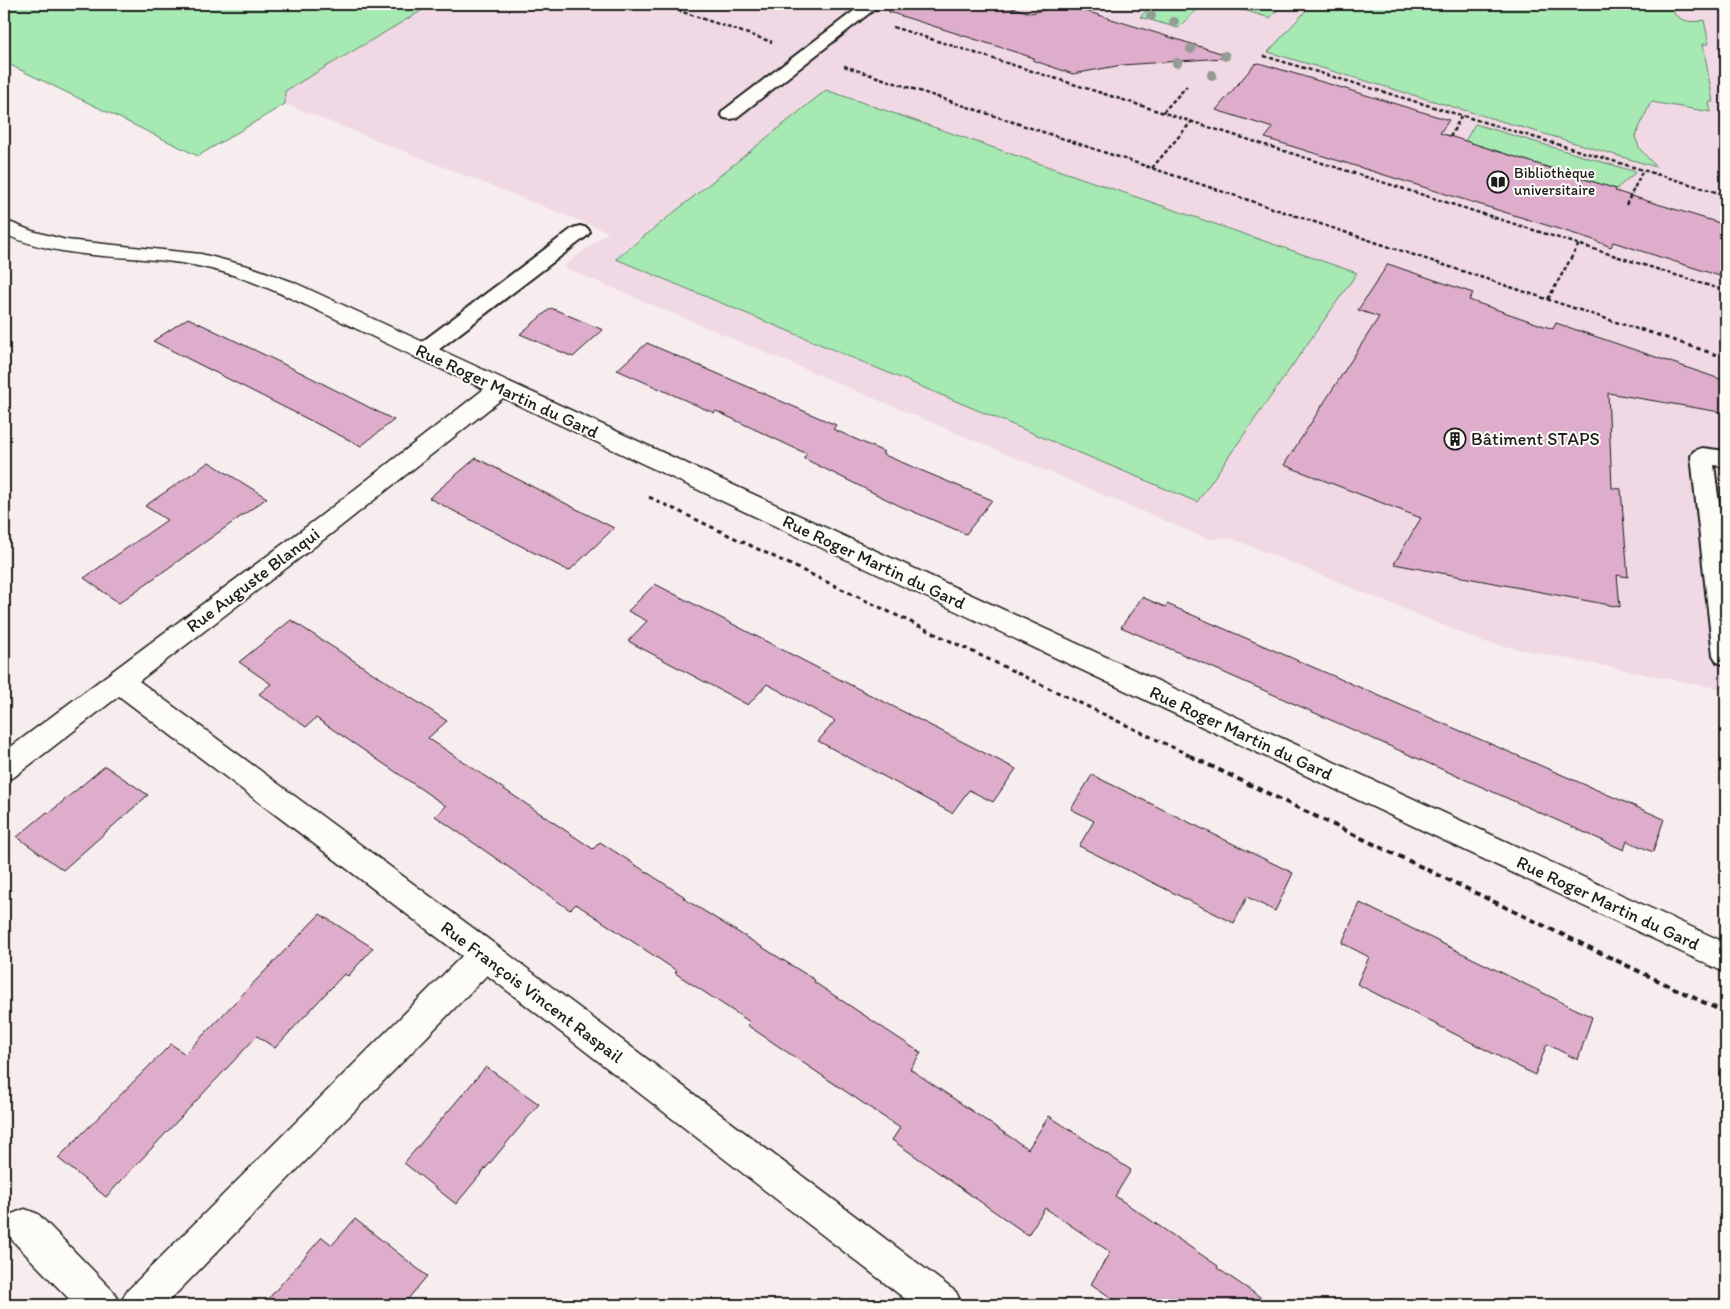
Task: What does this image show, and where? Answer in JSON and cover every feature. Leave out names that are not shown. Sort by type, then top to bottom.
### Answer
[{"type":"street","name":"Rue Roger Martin du Gard","points":[[4,226],[35,240],[54,245],[109,252],[172,256],[226,265],[285,287],[1726,958]]},
{"type":"street","name":"Rue Auguste Blanqui","points":[[4,768],[327,524],[500,388]]},
{"type":"street","name":"Rue François Vincent Raspail","points":[[119,681],[486,955],[943,1305]]},
{"type":"street","points":[[139,1305],[486,955]]},
{"type":"street","points":[[24,1227],[101,1305]]},
{"type":"lane","points":[[730,114],[873,4]]},
{"type":"lane","points":[[422,352],[580,232]]},
{"type":"lane","points":[[1726,459],[1702,456],[1726,655]]},
{"type":"path","points":[[658,4],[1726,358]]},
{"type":"path","points":[[858,15],[1726,291]]},
{"type":"path","points":[[1264,56],[1726,194]]},
{"type":"path","points":[[1163,112],[1187,86]]},
{"type":"path","points":[[1450,136],[1462,115]]},
{"type":"path","points":[[1152,168],[1192,121]]},
{"type":"path","points":[[1626,205],[1643,170]]},
{"type":"path","points":[[1721,223],[1726,211]]},
{"type":"path","points":[[1548,299],[1579,244]]},
{"type":"path","points":[[640,494],[1726,1013]]},
{"type":"shaded area","points":[[4,4],[1726,4],[1726,690],[1484,642],[1231,538],[1208,539],[563,267],[608,232],[285,104],[198,156],[4,62]]},
{"type":"green space","points":[[4,4],[433,4],[285,91],[285,104],[198,156],[4,62]]},
{"type":"green space","points":[[1154,4],[1180,4],[1198,9],[1178,28],[1140,17]]},
{"type":"green space","points":[[1233,4],[1283,4],[1270,18],[1230,6]]},
{"type":"green space","points":[[1312,4],[1673,4],[1674,14],[1681,19],[1692,22],[1704,20],[1709,44],[1703,44],[1713,102],[1709,102],[1711,112],[1651,102],[1635,137],[1640,149],[1656,167],[1268,52]]},
{"type":"green space","points":[[826,90],[1357,273],[1197,502],[616,259]]},
{"type":"green space","points":[[1475,124],[1636,172],[1616,189],[1465,141]]},
{"type":"building","points":[[890,4],[999,4],[1031,13],[1054,7],[1076,8],[1224,54],[1223,58],[1122,65],[1073,74],[1032,60],[1034,58],[889,12]]},
{"type":"building","points":[[1259,63],[1449,120],[1440,133],[1616,189],[1615,191],[1726,225],[1726,278],[1613,242],[1611,247],[1591,239],[1265,138],[1273,128],[1216,110],[1255,64]]},
{"type":"building","name":"Bâtiment STAPS","points":[[1388,264],[1473,293],[1469,300],[1553,329],[1556,323],[1726,381],[1726,413],[1608,393],[1612,488],[1621,489],[1628,577],[1617,575],[1620,607],[1394,564],[1421,518],[1284,465],[1379,317],[1358,310]]},
{"type":"building","points":[[551,308],[603,330],[573,357],[520,334]]},
{"type":"building","points":[[188,318],[394,420],[361,446],[153,341]]},
{"type":"building","points":[[647,343],[836,425],[833,429],[884,452],[882,454],[992,500],[966,534],[900,506],[803,458],[807,454],[716,411],[714,413],[617,370]]},
{"type":"building","points":[[476,458],[614,528],[569,571],[429,498]]},
{"type":"building","points":[[209,462],[267,498],[119,603],[84,578],[167,520],[145,506]]},
{"type":"building","points":[[655,584],[1016,769],[993,802],[969,790],[952,813],[818,741],[835,721],[767,684],[748,705],[628,641],[647,621],[628,611]]},
{"type":"building","points":[[1142,597],[1165,607],[1167,604],[1664,819],[1653,852],[1627,841],[1624,850],[1121,627]]},
{"type":"building","points":[[291,620],[447,721],[428,738],[593,849],[600,842],[685,897],[683,898],[815,980],[814,982],[921,1053],[910,1069],[1028,1149],[1049,1116],[1131,1170],[1115,1196],[1272,1305],[1122,1305],[1091,1284],[1110,1252],[1045,1208],[1028,1235],[892,1140],[900,1128],[747,1025],[750,1022],[675,973],[677,971],[576,904],[570,910],[435,816],[446,806],[316,718],[306,727],[259,694],[271,684],[239,662]]},
{"type":"building","points":[[105,766],[148,795],[63,870],[17,837],[47,812],[49,813]]},
{"type":"building","points":[[1092,775],[1293,873],[1275,911],[1247,897],[1234,923],[1079,846],[1094,821],[1071,809]]},
{"type":"building","points":[[1360,903],[1592,1017],[1578,1060],[1547,1044],[1535,1075],[1357,984],[1369,957],[1342,943]]},
{"type":"building","points":[[320,914],[373,948],[348,976],[344,974],[275,1048],[257,1036],[106,1197],[58,1158],[171,1044],[185,1054]]},
{"type":"building","points":[[486,1067],[539,1104],[456,1204],[404,1163]]},
{"type":"building","points":[[355,1219],[427,1276],[403,1305],[263,1305],[322,1237],[332,1245]]},
{"type":"place","name":"Bibliothèque universitaire","points":[[1498,182]]},
{"type":"place","name":"Bâtiment STAPS","points":[[1455,439]]}]
